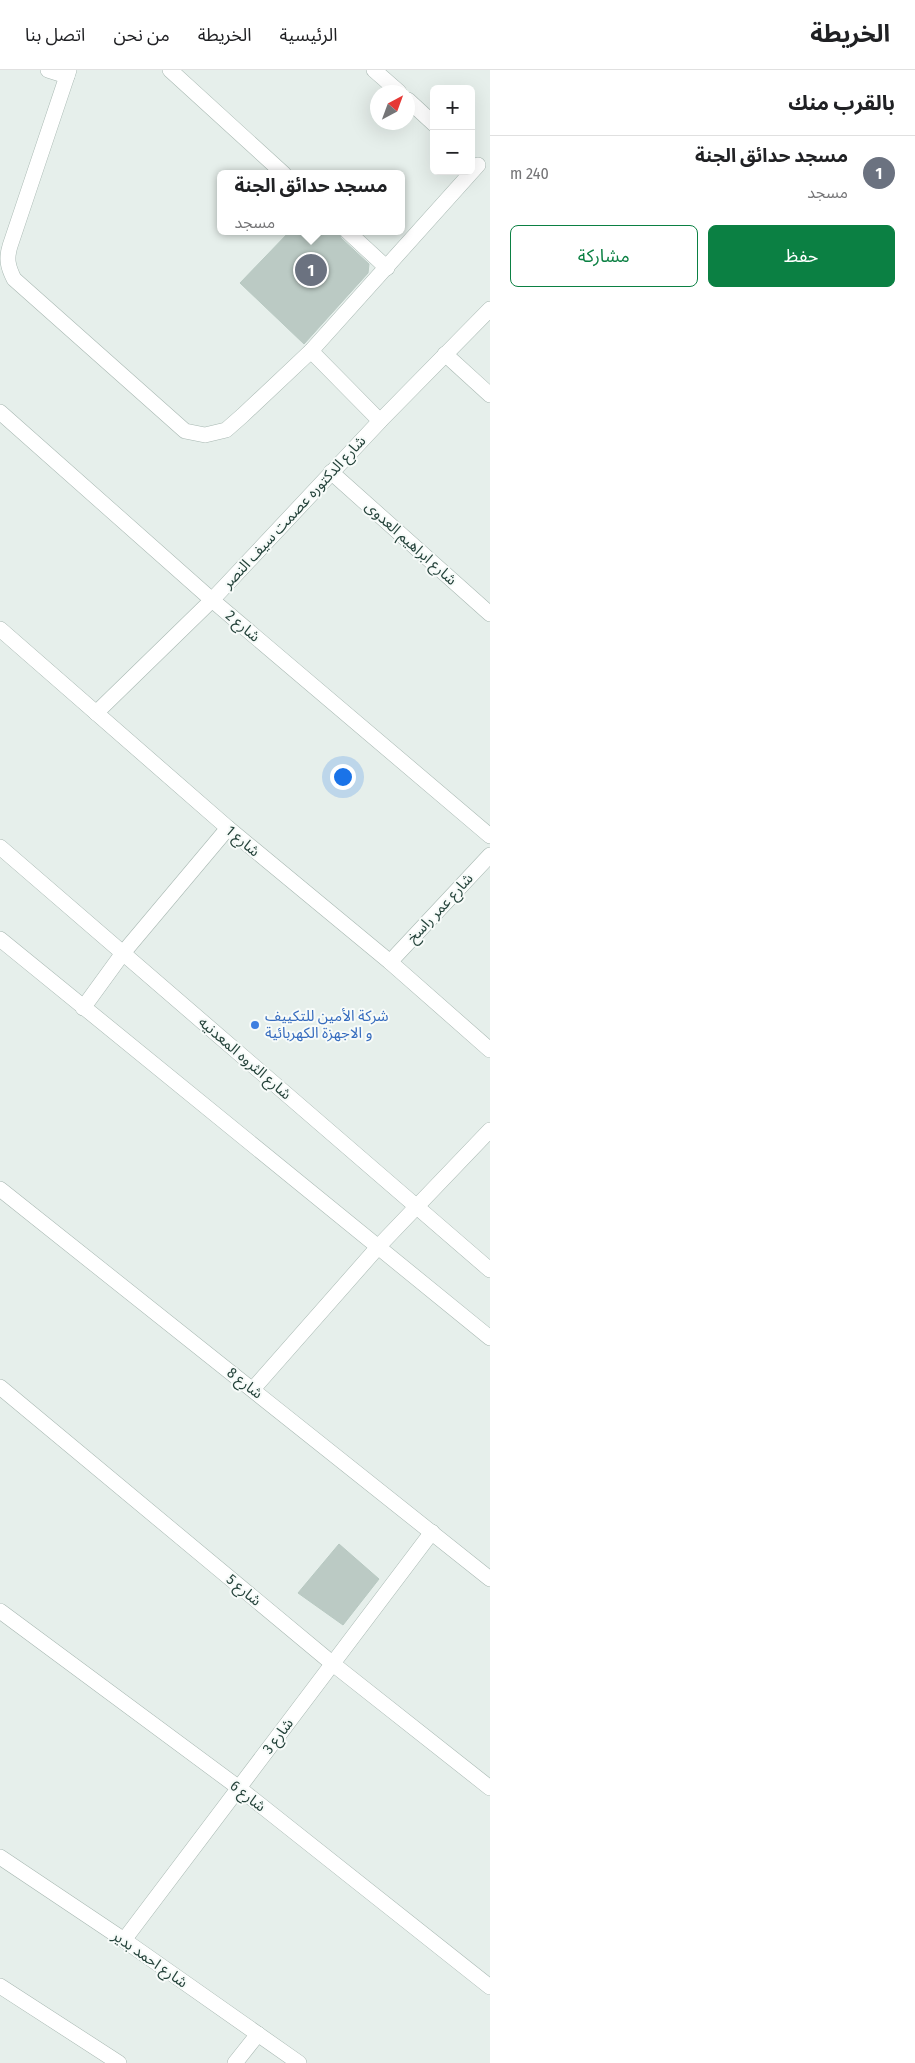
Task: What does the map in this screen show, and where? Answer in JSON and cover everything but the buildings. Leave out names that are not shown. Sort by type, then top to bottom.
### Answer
[{"type":"street","points":[[48,70],[68,73],[7,257],[8,269],[14,279],[184,431],[206,435],[226,430],[312,351],[480,166]]},
{"type":"street","points":[[170,70],[280,170]]},
{"type":"street","points":[[374,70],[391,85]]},
{"type":"street","points":[[415,106],[430,120]]},
{"type":"street","points":[[351,235],[387,268]]},
{"type":"street","name":"شارع الدكتوره عصمت سيف النصر","points":[[96,713],[212,600],[331,472],[490,309]]},
{"type":"street","points":[[312,351],[380,421]]},
{"type":"street","points":[[445,354],[490,395]]},
{"type":"street","name":"شارع 2","points":[[0,412],[212,600],[490,836]]},
{"type":"street","name":"شارع ابراهيم العدوى","points":[[331,472],[490,614]]},
{"type":"street","name":"شارع 1","points":[[0,630],[228,828],[390,962],[490,1050]]},
{"type":"street","points":[[83,1008],[123,953],[228,828]]},
{"type":"street","name":"شارع الثروه المعدنيه","points":[[0,847],[490,1270]]},
{"type":"street","name":"شارع عمر راسخ","points":[[390,962],[490,855]]},
{"type":"street","points":[[0,939],[490,1338]]},
{"type":"street","points":[[253,1389],[378,1247],[490,1130]]},
{"type":"street","name":"شارع 8","points":[[0,1189],[490,1579]]},
{"type":"street","name":"شارع 5","points":[[0,1387],[332,1664],[490,1788]]},
{"type":"street","name":"شارع 3","points":[[124,1940],[432,1532]]},
{"type":"street","name":"شارع 6","points":[[0,1611],[239,1788],[490,1988]]},
{"type":"street","name":"شارع احمد بدير","points":[[0,1857],[124,1940],[299,2063]]},
{"type":"street","points":[[0,1986],[119,2063]]},
{"type":"street","points":[[235,2063],[258,2034]]},
{"type":"place","name":"مسجد حدائق الجنة","points":[[311,270]]},
{"type":"place","name":"شركة الأمين للتكييف و الاجهزة الكهربائية","points":[[255,1025]]}]
